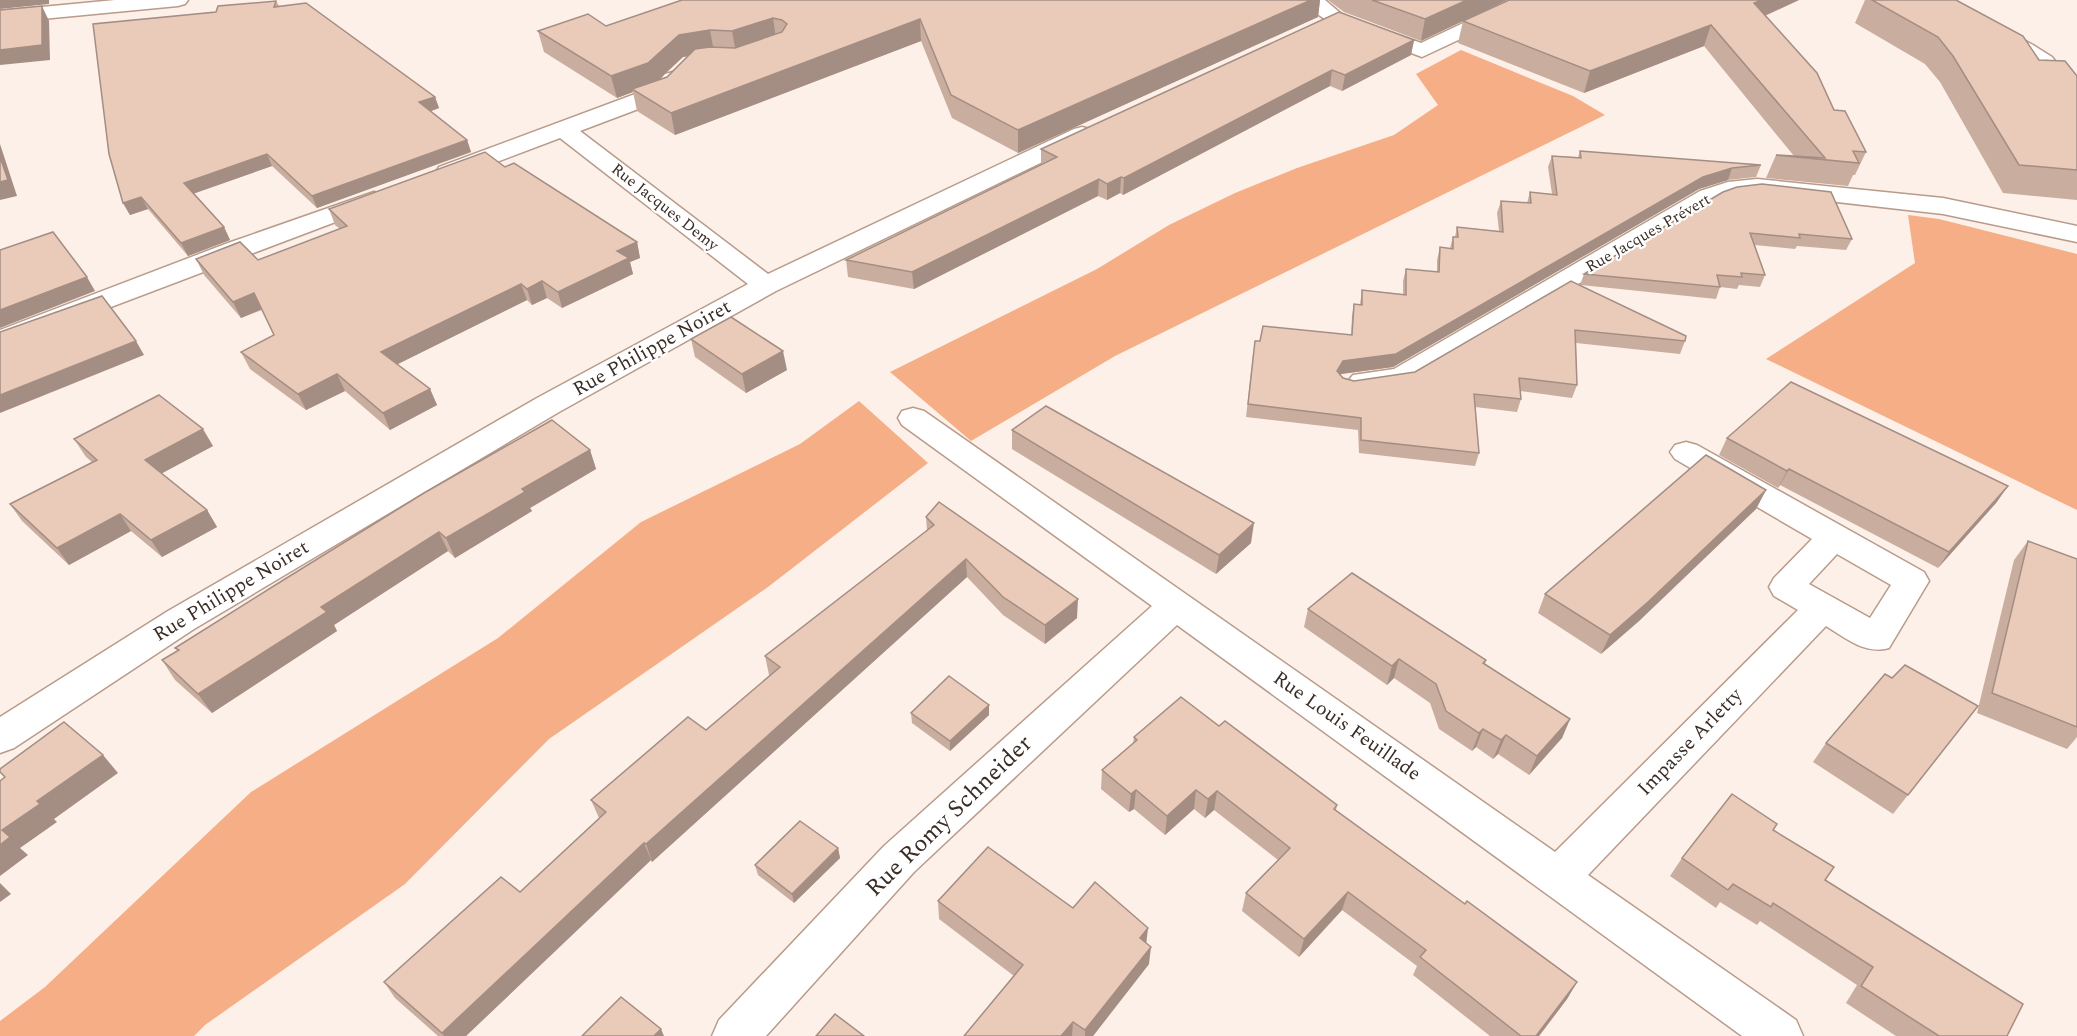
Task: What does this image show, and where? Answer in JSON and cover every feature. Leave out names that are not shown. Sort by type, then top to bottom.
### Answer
[{"type":"street","points":[[0,17],[177,0]]},
{"type":"street","points":[[1307,0],[1318,4],[1336,18],[1422,51],[1528,0]]},
{"type":"street","points":[[1934,0],[2026,48],[2044,62],[2077,104]]},
{"type":"street","points":[[1305,32],[1336,18]]},
{"type":"street","points":[[662,92],[675,77],[692,64]]},
{"type":"street","points":[[426,180],[662,92],[689,88]]},
{"type":"street","name":"Rue Philippe Noiret","points":[[0,737],[181,620],[548,405],[766,285],[1104,124]]},
{"type":"street","name":"Rue Jacques Demy","points":[[564,130],[766,285]]},
{"type":"street","name":"Rue Jacques Prévert","points":[[1351,382],[1401,376],[1708,196],[1728,189],[1757,186],[1943,206],[2077,234]]},
{"type":"street","points":[[0,340],[392,192]]},
{"type":"street","name":"Rue Louis Feuillade","points":[[913,418],[1175,606],[1349,726],[1780,1036]]},
{"type":"street","points":[[1686,452],[1834,536],[1912,581],[1876,638],[1786,587],[1834,536]]},
{"type":"street","name":"Rue Romy Schneider","points":[[735,1036],[899,859],[1175,606]]},
{"type":"street","name":"Impasse Arletty","points":[[1558,877],[1822,608]]},
{"type":"shaded area","points":[[1461,50],[1573,96],[1605,115],[1115,356],[971,441],[890,372],[1097,269],[1169,225],[1235,193],[1297,168],[1394,135],[1438,105],[1416,74]]},
{"type":"shaded area","points":[[1908,215],[1939,219],[2077,254],[2077,510],[1766,359],[1915,263]]},
{"type":"shaded area","points":[[859,401],[928,463],[768,587],[549,739],[405,884],[205,1025],[194,1036],[0,1036],[0,1021],[45,987],[251,792],[498,638],[641,522],[800,444]]},
{"type":"building","points":[[682,0],[1311,0],[1018,130],[951,95],[920,19],[671,113],[632,89],[667,77],[695,49],[735,48],[782,32],[787,24],[773,18],[732,31],[710,30],[679,35],[648,63],[611,76],[538,31],[588,14],[606,26]]},
{"type":"building","points":[[1372,0],[1467,0],[1425,19]]},
{"type":"building","points":[[1509,0],[1762,0],[1754,3],[1817,73],[1834,110],[1845,111],[1866,152],[1853,151],[1859,163],[1776,155],[1825,158],[1711,25],[1590,71],[1463,21]]},
{"type":"building","points":[[1872,0],[1956,0],[2023,36],[2039,60],[2065,61],[2077,76],[2077,170],[2019,165],[1953,56],[1938,37]]},
{"type":"building","points":[[276,1],[274,7],[306,3],[435,97],[419,102],[467,140],[312,196],[267,154],[184,183],[224,227],[181,243],[141,197],[123,203],[109,154],[93,24],[216,12],[218,6]]},
{"type":"building","points":[[42,6],[42,45],[0,50],[0,10]]},
{"type":"building","points":[[1339,12],[1414,40],[1345,75],[1332,70],[1124,178],[1121,177],[1107,184],[1099,179],[912,272],[846,260],[1057,157],[1041,149]]},
{"type":"building","points":[[1580,151],[1761,165],[1732,168],[1703,177],[1396,354],[1343,361],[1337,371],[1343,378],[1354,381],[1415,372],[1571,281],[1686,336],[1685,341],[1575,330],[1577,385],[1519,378],[1521,399],[1474,394],[1479,453],[1361,440],[1361,418],[1248,404],[1255,341],[1260,341],[1263,326],[1352,335],[1354,304],[1362,305],[1362,290],[1406,295],[1406,269],[1439,272],[1440,247],[1453,249],[1453,237],[1458,237],[1457,227],[1503,232],[1501,201],[1531,203],[1530,192],[1557,195],[1552,156],[1581,158]]},
{"type":"building","points":[[485,152],[505,167],[514,163],[637,242],[617,251],[629,258],[558,292],[542,281],[527,289],[521,284],[381,352],[430,389],[383,413],[337,374],[298,394],[241,352],[274,335],[254,293],[233,302],[196,259],[240,242],[258,260],[347,226],[329,209]]},
{"type":"building","points":[[0,157],[8,180],[0,182]]},
{"type":"building","points":[[1762,184],[1831,192],[1852,239],[1799,234],[1800,238],[1750,233],[1765,275],[1741,273],[1742,277],[1717,275],[1720,287],[1584,274],[1723,192],[1737,187]]},
{"type":"building","points":[[53,232],[87,277],[0,310],[0,250]]},
{"type":"building","points":[[102,296],[136,341],[0,395],[0,332]]},
{"type":"building","points":[[731,317],[783,351],[742,374],[691,339]]},
{"type":"building","points":[[1791,382],[2008,486],[1949,552],[1789,469],[1787,471],[1727,438]]},
{"type":"building","points":[[159,395],[203,429],[145,460],[207,510],[151,540],[120,514],[57,548],[10,504],[97,460],[74,439]]},
{"type":"building","points":[[1046,406],[1254,523],[1219,555],[1012,430]]},
{"type":"building","points":[[552,420],[590,450],[522,489],[525,492],[446,538],[439,532],[321,607],[327,612],[198,694],[162,660],[179,650],[175,648],[424,493]]},
{"type":"building","points":[[1706,455],[1766,490],[1610,635],[1545,594]]},
{"type":"building","points":[[939,502],[1078,599],[1045,625],[1003,597],[966,559],[646,844],[644,843],[442,1033],[384,982],[501,877],[520,892],[606,812],[591,800],[688,717],[706,730],[780,667],[765,656],[934,525],[926,517]]},
{"type":"building","points":[[2028,541],[2077,559],[2077,727],[1992,693]]},
{"type":"building","points":[[1352,573],[1486,660],[1483,663],[1570,719],[1537,756],[1506,735],[1501,740],[1483,729],[1479,733],[1446,711],[1436,684],[1399,659],[1392,666],[1308,609]]},
{"type":"building","points":[[1905,665],[1978,706],[1908,795],[1826,743],[1885,674],[1892,678]]},
{"type":"building","points":[[949,676],[989,705],[950,741],[911,713]]},
{"type":"building","points":[[1181,697],[1219,726],[1225,721],[1337,805],[1334,809],[1465,904],[1467,901],[1577,982],[1536,1036],[1521,1036],[1420,957],[1426,950],[1348,892],[1304,939],[1246,893],[1290,848],[1217,791],[1208,799],[1196,790],[1167,816],[1136,790],[1131,794],[1102,770],[1137,740],[1134,737]]},
{"type":"building","points":[[64,722],[103,755],[37,801],[40,804],[2,830],[10,837],[0,845],[0,781],[5,777],[0,769]]},
{"type":"building","points":[[1732,794],[1777,824],[1773,830],[1834,867],[1825,880],[2023,1004],[2007,1036],[1939,1036],[1861,986],[1873,967],[1773,903],[1771,907],[1733,884],[1728,890],[1682,858]]},
{"type":"building","points":[[800,821],[838,848],[792,894],[755,865]]},
{"type":"building","points":[[988,847],[1073,908],[1095,882],[1148,928],[1140,938],[1151,947],[1085,1030],[1073,1022],[1061,1036],[964,1036],[1023,965],[938,901]]},
{"type":"building","points":[[621,997],[661,1029],[654,1036],[582,1036]]},
{"type":"building","points":[[835,1014],[864,1036],[816,1036]]}]
